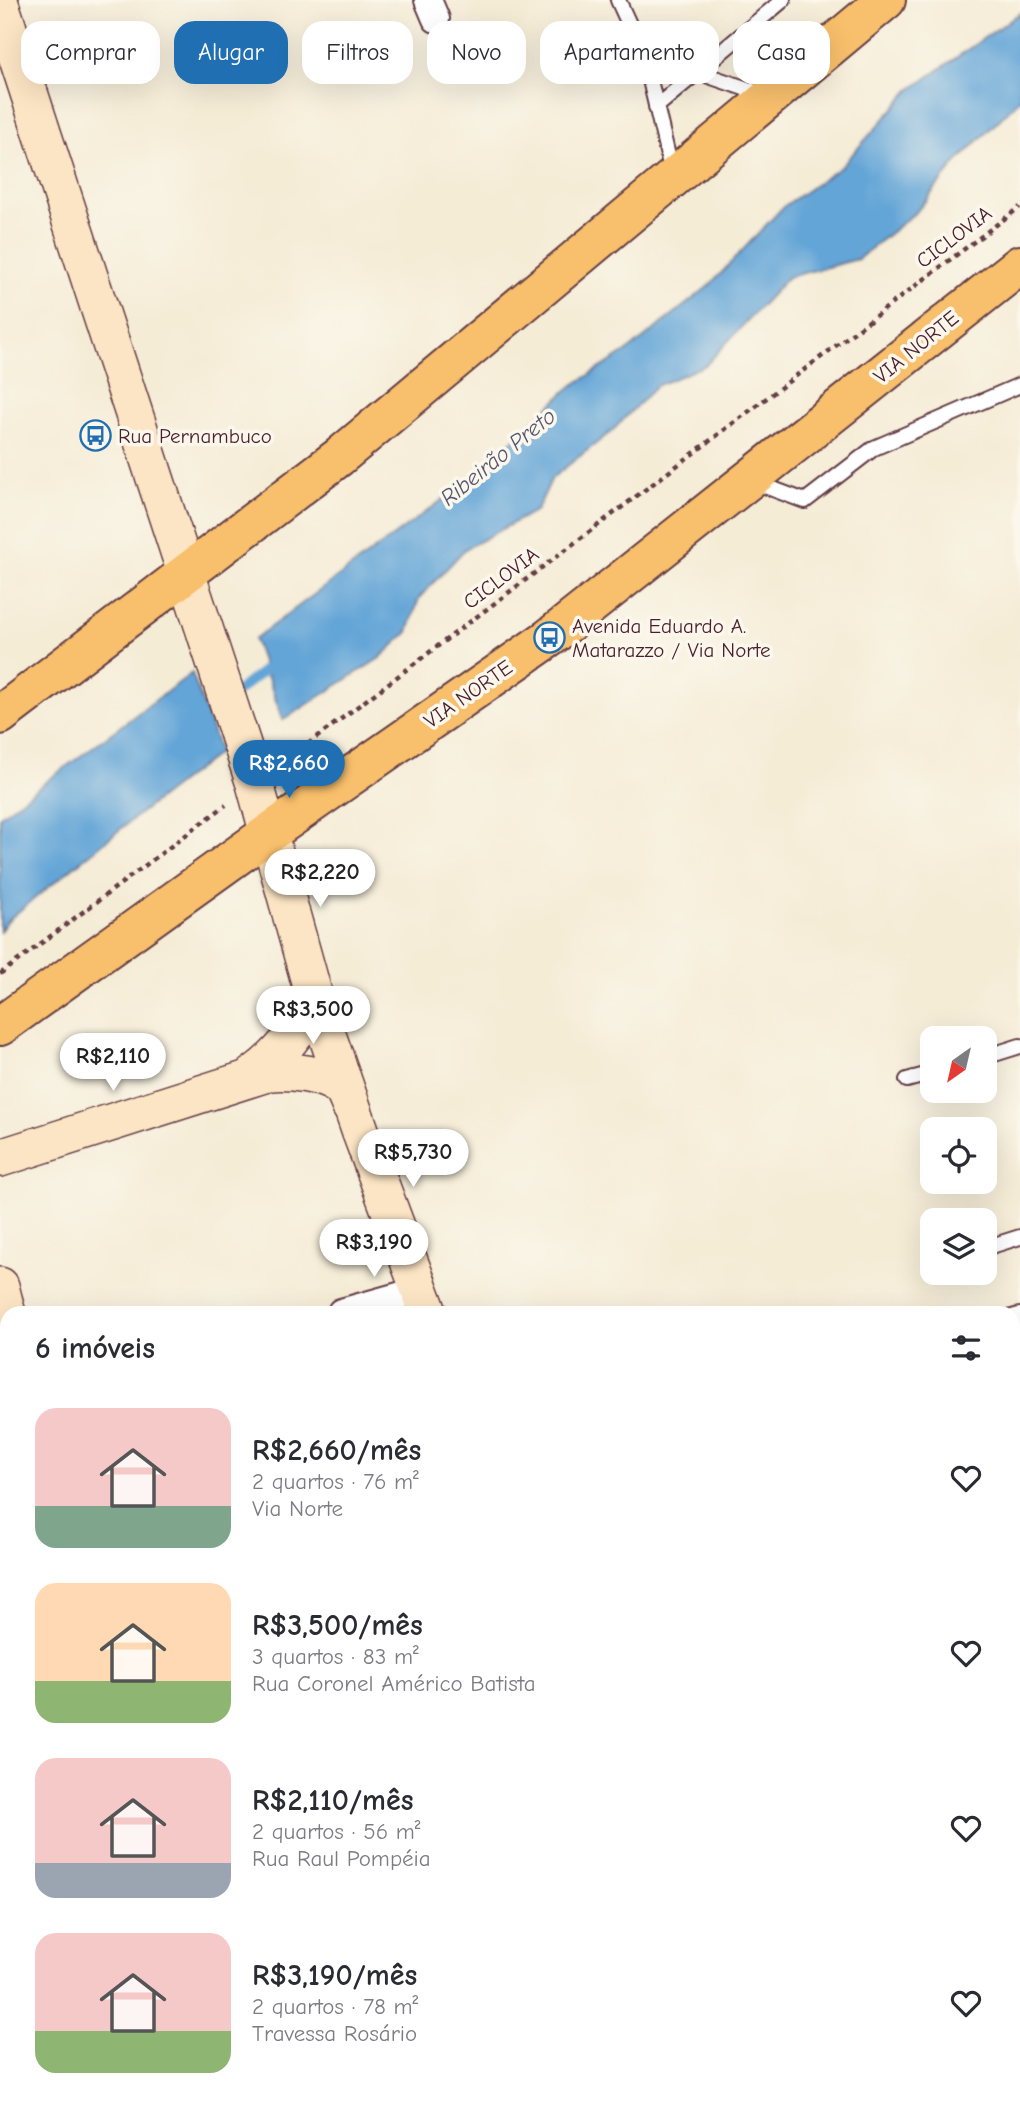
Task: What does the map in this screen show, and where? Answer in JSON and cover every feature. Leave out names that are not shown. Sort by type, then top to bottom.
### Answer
[{"type":"main road","points":[[0,715],[339,457],[886,0]]},
{"type":"main road","name":"VIA NORTE","points":[[0,1027],[269,833],[549,638],[1020,265]]},
{"type":"street","points":[[0,4],[254,784],[315,1000],[424,1301],[386,1306]]},
{"type":"street","points":[[243,1082],[268,1065],[289,1044],[315,1000]]},
{"type":"street","points":[[0,1158],[270,1072],[299,1072],[340,1088],[352,1108]]},
{"type":"street","points":[[0,1286],[5,1306]]},
{"type":"lane","points":[[618,0],[627,21]]},
{"type":"lane","points":[[719,54],[783,0]]},
{"type":"lane","points":[[719,80],[770,97]]},
{"type":"lane","points":[[651,84],[673,178]]},
{"type":"lane","points":[[656,107],[683,84]]},
{"type":"lane","points":[[750,481],[805,500],[874,448],[1020,385]]},
{"type":"lane","points":[[998,1053],[1020,1046]]},
{"type":"lane","points":[[907,1080],[920,1076]]},
{"type":"lane","points":[[997,1244],[1020,1237]]},
{"type":"path","name":"CICLOVIA","points":[[0,974],[1020,206]]},
{"type":"water","points":[[1020,13],[1020,99],[956,163],[917,211],[858,259],[788,277],[706,365],[656,386],[612,431],[552,478],[537,510],[465,549],[419,598],[408,632],[380,658],[283,720],[254,639],[476,475],[569,388],[629,350],[710,285],[783,207],[842,166],[910,90]]},
{"type":"water","points":[[192,673],[220,752],[8,920],[0,931],[0,816]]},
{"type":"waterway","name":"Ribeirão Preto","points":[[233,695],[273,663]]},
{"type":"place","name":"Rua Pernambuco","points":[[95,436]]},
{"type":"place","name":"Avenida Eduardo A. Matarazzo / Via Norte","points":[[549,638]]}]
